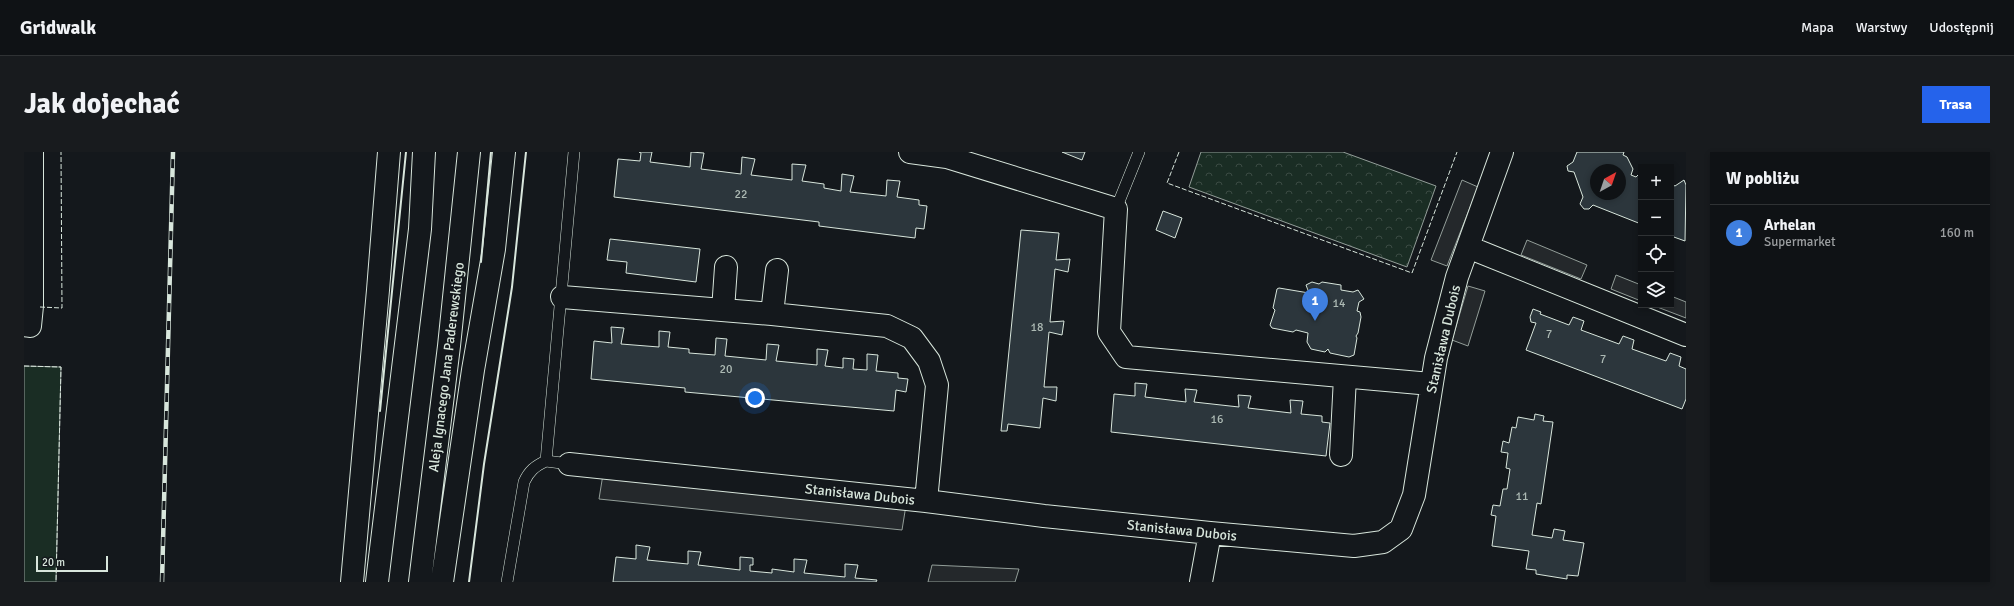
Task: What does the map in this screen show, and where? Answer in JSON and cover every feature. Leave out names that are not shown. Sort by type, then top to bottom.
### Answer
[{"type":"street","points":[[27,326],[32,306],[32,152]]},
{"type":"street","points":[[352,582],[389,152]]},
{"type":"street","points":[[377,582],[420,229],[424,152]]},
{"type":"street","name":"Aleja Ignacego Jana Paderewskiego","points":[[420,582],[449,346],[469,152]]},
{"type":"street","points":[[442,582],[473,370],[494,248],[504,152]]},
{"type":"street","points":[[910,152],[947,157],[1116,209],[1109,332],[1126,357],[1431,384]]},
{"type":"street","name":"Stanisława Dubois","points":[[569,464],[926,501],[1044,516],[1210,533],[1354,546],[1383,542],[1401,529],[1414,495],[1431,384],[1457,277],[1502,152]]},
{"type":"street","points":[[1468,246],[1686,336]]},
{"type":"street","points":[[723,310],[726,268]]},
{"type":"street","points":[[772,314],[777,270]]},
{"type":"street","points":[[562,297],[772,314],[887,326],[912,338],[929,361],[937,385],[926,501]]},
{"type":"street","points":[[1341,455],[1345,377]]},
{"type":"street","points":[[1201,582],[1210,533]]},
{"type":"lane","points":[[546,461],[574,152]]},
{"type":"lane","points":[[1116,209],[1139,152]]},
{"type":"lane","points":[[508,582],[524,482],[528,473],[537,465],[546,461],[569,464]]},
{"type":"green space","points":[[1201,152],[1343,152],[1436,186],[1407,267],[1189,187]]},
{"type":"green space","points":[[24,366],[61,367],[56,582],[24,582]]},
{"type":"shaded area","points":[[1462,180],[1478,187],[1447,266],[1431,260]]},
{"type":"shaded area","points":[[1527,240],[1587,265],[1581,279],[1521,255]]},
{"type":"shaded area","points":[[1616,275],[1638,284],[1638,300],[1611,289]]},
{"type":"shaded area","points":[[1468,286],[1485,291],[1468,346],[1452,340]]},
{"type":"shaded area","points":[[1674,297],[1686,302],[1686,318],[1660,308],[1674,308]]},
{"type":"shaded area","points":[[604,468],[907,499],[902,530],[599,499]]},
{"type":"shaded area","points":[[932,565],[1019,569],[1015,582],[928,582]]},
{"type":"building","points":[[639,152],[652,152],[650,162],[690,167],[691,152],[704,153],[701,169],[741,174],[742,157],[755,159],[751,175],[792,180],[792,164],[806,165],[802,181],[824,184],[824,188],[841,191],[842,174],[854,176],[850,192],[886,196],[887,180],[900,181],[897,197],[919,200],[919,205],[927,206],[924,229],[916,228],[915,238],[819,226],[819,222],[614,197],[618,159],[640,161],[641,153]]},
{"type":"building","points":[[1062,152],[1085,152],[1082,160]]},
{"type":"building","points":[[1577,152],[1624,152],[1623,155],[1627,157],[1633,169],[1631,175],[1636,177],[1638,175],[1638,223],[1593,205],[1589,209],[1584,209],[1580,204],[1583,197],[1574,172],[1568,171],[1567,166],[1573,162]]},
{"type":"building","points":[[1684,180],[1686,185],[1685,241],[1674,237],[1675,186]]},
{"type":"building","points":[[1163,211],[1182,218],[1175,238],[1156,230]]},
{"type":"building","points":[[1021,230],[1059,233],[1056,260],[1070,259],[1068,272],[1055,269],[1050,322],[1064,321],[1062,335],[1049,332],[1044,387],[1057,387],[1056,401],[1043,398],[1040,428],[1008,424],[1007,431],[1001,431]]},
{"type":"building","points":[[610,239],[700,249],[696,282],[626,273],[627,262],[607,260]]},
{"type":"building","points":[[1312,282],[1319,284],[1322,282],[1341,285],[1341,290],[1353,292],[1358,290],[1364,299],[1359,302],[1357,311],[1360,312],[1361,317],[1356,336],[1357,338],[1354,355],[1349,357],[1330,353],[1328,349],[1325,352],[1311,349],[1307,342],[1308,333],[1296,330],[1293,332],[1272,328],[1270,325],[1275,310],[1273,308],[1277,289],[1279,288],[1309,293],[1306,285]]},
{"type":"building","points":[[1533,309],[1541,312],[1540,314],[1569,325],[1573,317],[1584,321],[1581,330],[1619,344],[1623,336],[1634,340],[1632,349],[1666,361],[1670,353],[1681,357],[1679,366],[1686,369],[1686,399],[1682,409],[1526,350],[1536,323],[1531,322],[1530,317]]},
{"type":"building","points":[[611,327],[624,328],[621,344],[659,347],[659,331],[670,332],[668,347],[689,349],[689,353],[715,355],[716,338],[727,339],[725,356],[766,360],[767,344],[779,345],[776,361],[817,365],[817,349],[828,350],[825,366],[843,368],[843,358],[854,359],[853,369],[867,370],[867,354],[878,355],[876,371],[898,373],[898,378],[908,379],[906,392],[896,390],[894,411],[685,392],[685,388],[591,379],[594,341],[612,343]]},
{"type":"building","points":[[1135,383],[1147,384],[1145,397],[1186,402],[1185,389],[1197,390],[1194,402],[1239,407],[1238,395],[1251,396],[1248,408],[1291,413],[1290,400],[1303,401],[1301,414],[1322,416],[1322,422],[1330,423],[1326,456],[1111,432],[1114,394],[1135,396]]},
{"type":"building","points":[[1535,414],[1544,416],[1543,421],[1553,422],[1541,504],[1537,503],[1532,535],[1552,538],[1554,529],[1565,531],[1563,540],[1584,543],[1578,576],[1567,575],[1567,579],[1536,574],[1536,570],[1526,569],[1529,551],[1492,546],[1496,516],[1491,515],[1493,505],[1500,506],[1503,489],[1507,489],[1510,469],[1506,468],[1508,453],[1501,452],[1503,441],[1509,443],[1512,427],[1516,428],[1518,417],[1534,420]]},
{"type":"building","points":[[636,545],[650,547],[647,560],[688,564],[688,551],[701,552],[698,565],[740,570],[740,557],[753,558],[753,565],[750,565],[750,571],[772,573],[772,569],[794,572],[794,559],[807,560],[804,573],[845,577],[845,564],[858,565],[855,578],[877,580],[876,582],[613,582],[616,557],[636,559]]},
{"type":"railway","points":[[162,582],[173,152]]},
{"type":"fence","points":[[40,307],[62,308],[61,152]]},
{"type":"fence","points":[[1179,152],[1167,183],[1412,273],[1457,152]]},
{"type":"fence","points":[[24,366],[61,367],[56,582]]},
{"type":"wall","points":[[380,411],[406,152]]},
{"type":"wall","points":[[481,262],[491,152]]},
{"type":"wall","points":[[469,582],[484,464],[512,287],[526,152]]},
{"type":"place","name":"Arhelan","points":[[1315,321]]}]
